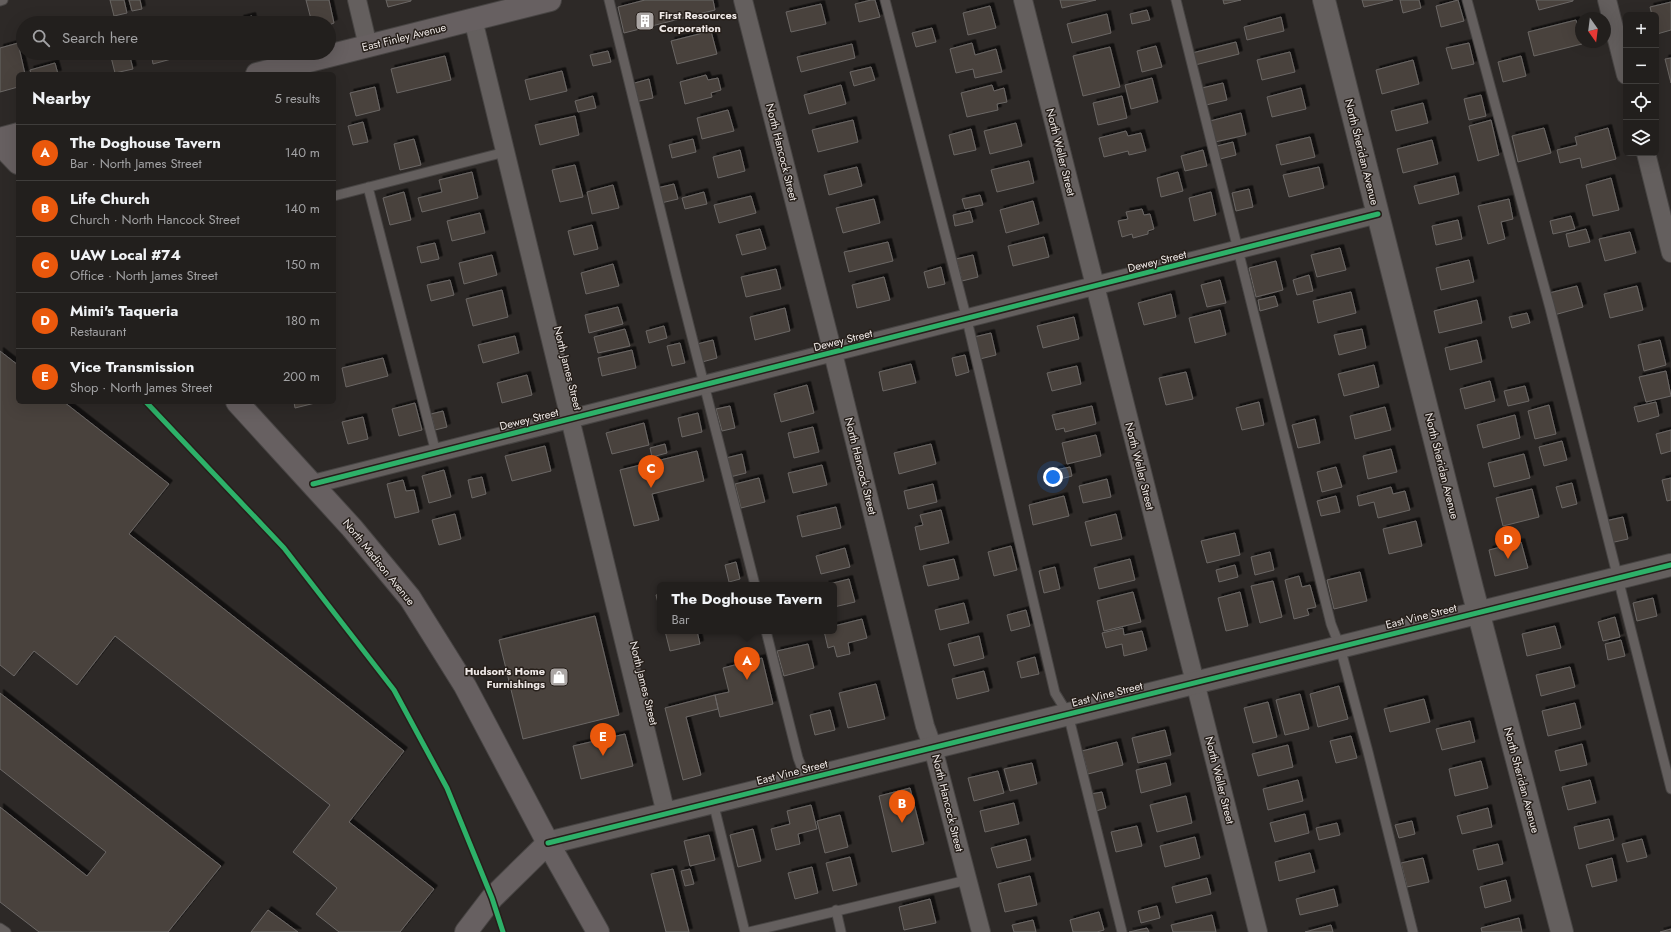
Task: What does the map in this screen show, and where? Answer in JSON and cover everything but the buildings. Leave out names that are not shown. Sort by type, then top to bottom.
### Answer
[{"type":"main road","name":"East Finley Avenue","points":[[336,54],[550,0]]},
{"type":"main road","name":"East Finley Avenue","points":[[265,72],[312,60]]},
{"type":"main road","points":[[0,138],[16,134]]},
{"type":"main road","points":[[0,144],[16,161]]},
{"type":"main road","name":"North Madison Avenue","points":[[239,404],[352,528],[410,598],[465,686],[548,844],[598,932]]},
{"type":"main road","name":"East Vine Street","points":[[466,932],[492,898],[548,844]]},
{"type":"street","points":[[357,0],[368,46]]},
{"type":"street","name":"North Hancock Street","points":[[743,0],[833,353],[924,726],[933,748],[981,932]]},
{"type":"street","name":"North Weller Street","points":[[1023,0],[1258,932]]},
{"type":"street","name":"North Sheridan Avenue","points":[[1324,0],[1479,612],[1562,932]]},
{"type":"street","points":[[1607,0],[1623,63]]},
{"type":"street","name":"North James Street","points":[[473,19],[666,814]]},
{"type":"street","points":[[1647,156],[1671,253]]},
{"type":"street","name":"Dewey Street","points":[[313,484],[967,320],[1378,214]]},
{"type":"street","name":"East Vine Street","points":[[548,844],[1671,565]]},
{"type":"lane","points":[[609,0],[753,582]]},
{"type":"lane","points":[[885,0],[967,320],[1055,693],[1068,714],[1122,932]]},
{"type":"lane","points":[[1176,0],[1331,624],[1340,647],[1413,932]]},
{"type":"lane","points":[[1467,0],[1550,308],[1671,789]]},
{"type":"lane","points":[[336,195],[505,152]]},
{"type":"lane","points":[[368,187],[436,453]]},
{"type":"lane","points":[[767,634],[798,758],[806,779]]},
{"type":"lane","points":[[713,802],[745,932]]},
{"type":"lane","points":[[749,932],[836,910],[967,880]]},
{"type":"lane","points":[[836,910],[841,932]]},
{"type":"lane","points":[[0,928],[6,932]]},
{"type":"cycle path","points":[[313,484],[1378,214]]},
{"type":"cycle path","points":[[148,404],[284,548],[394,690],[447,788],[492,898],[503,932]]},
{"type":"cycle path","points":[[548,843],[1671,565]]},
{"type":"place","name":"First Resources Corporation","points":[[645,21]]},
{"type":"place","name":"UAW Local #74","points":[[651,488]]},
{"type":"place","name":"Mimi's Taqueria","points":[[1508,559]]},
{"type":"place","name":"Hudson's Home Furnishings","points":[[559,677]]},
{"type":"place","name":"The Doghouse Tavern","points":[[747,680]]},
{"type":"place","name":"Vice Transmission","points":[[603,756]]},
{"type":"place","name":"Life Church","points":[[902,823]]}]
